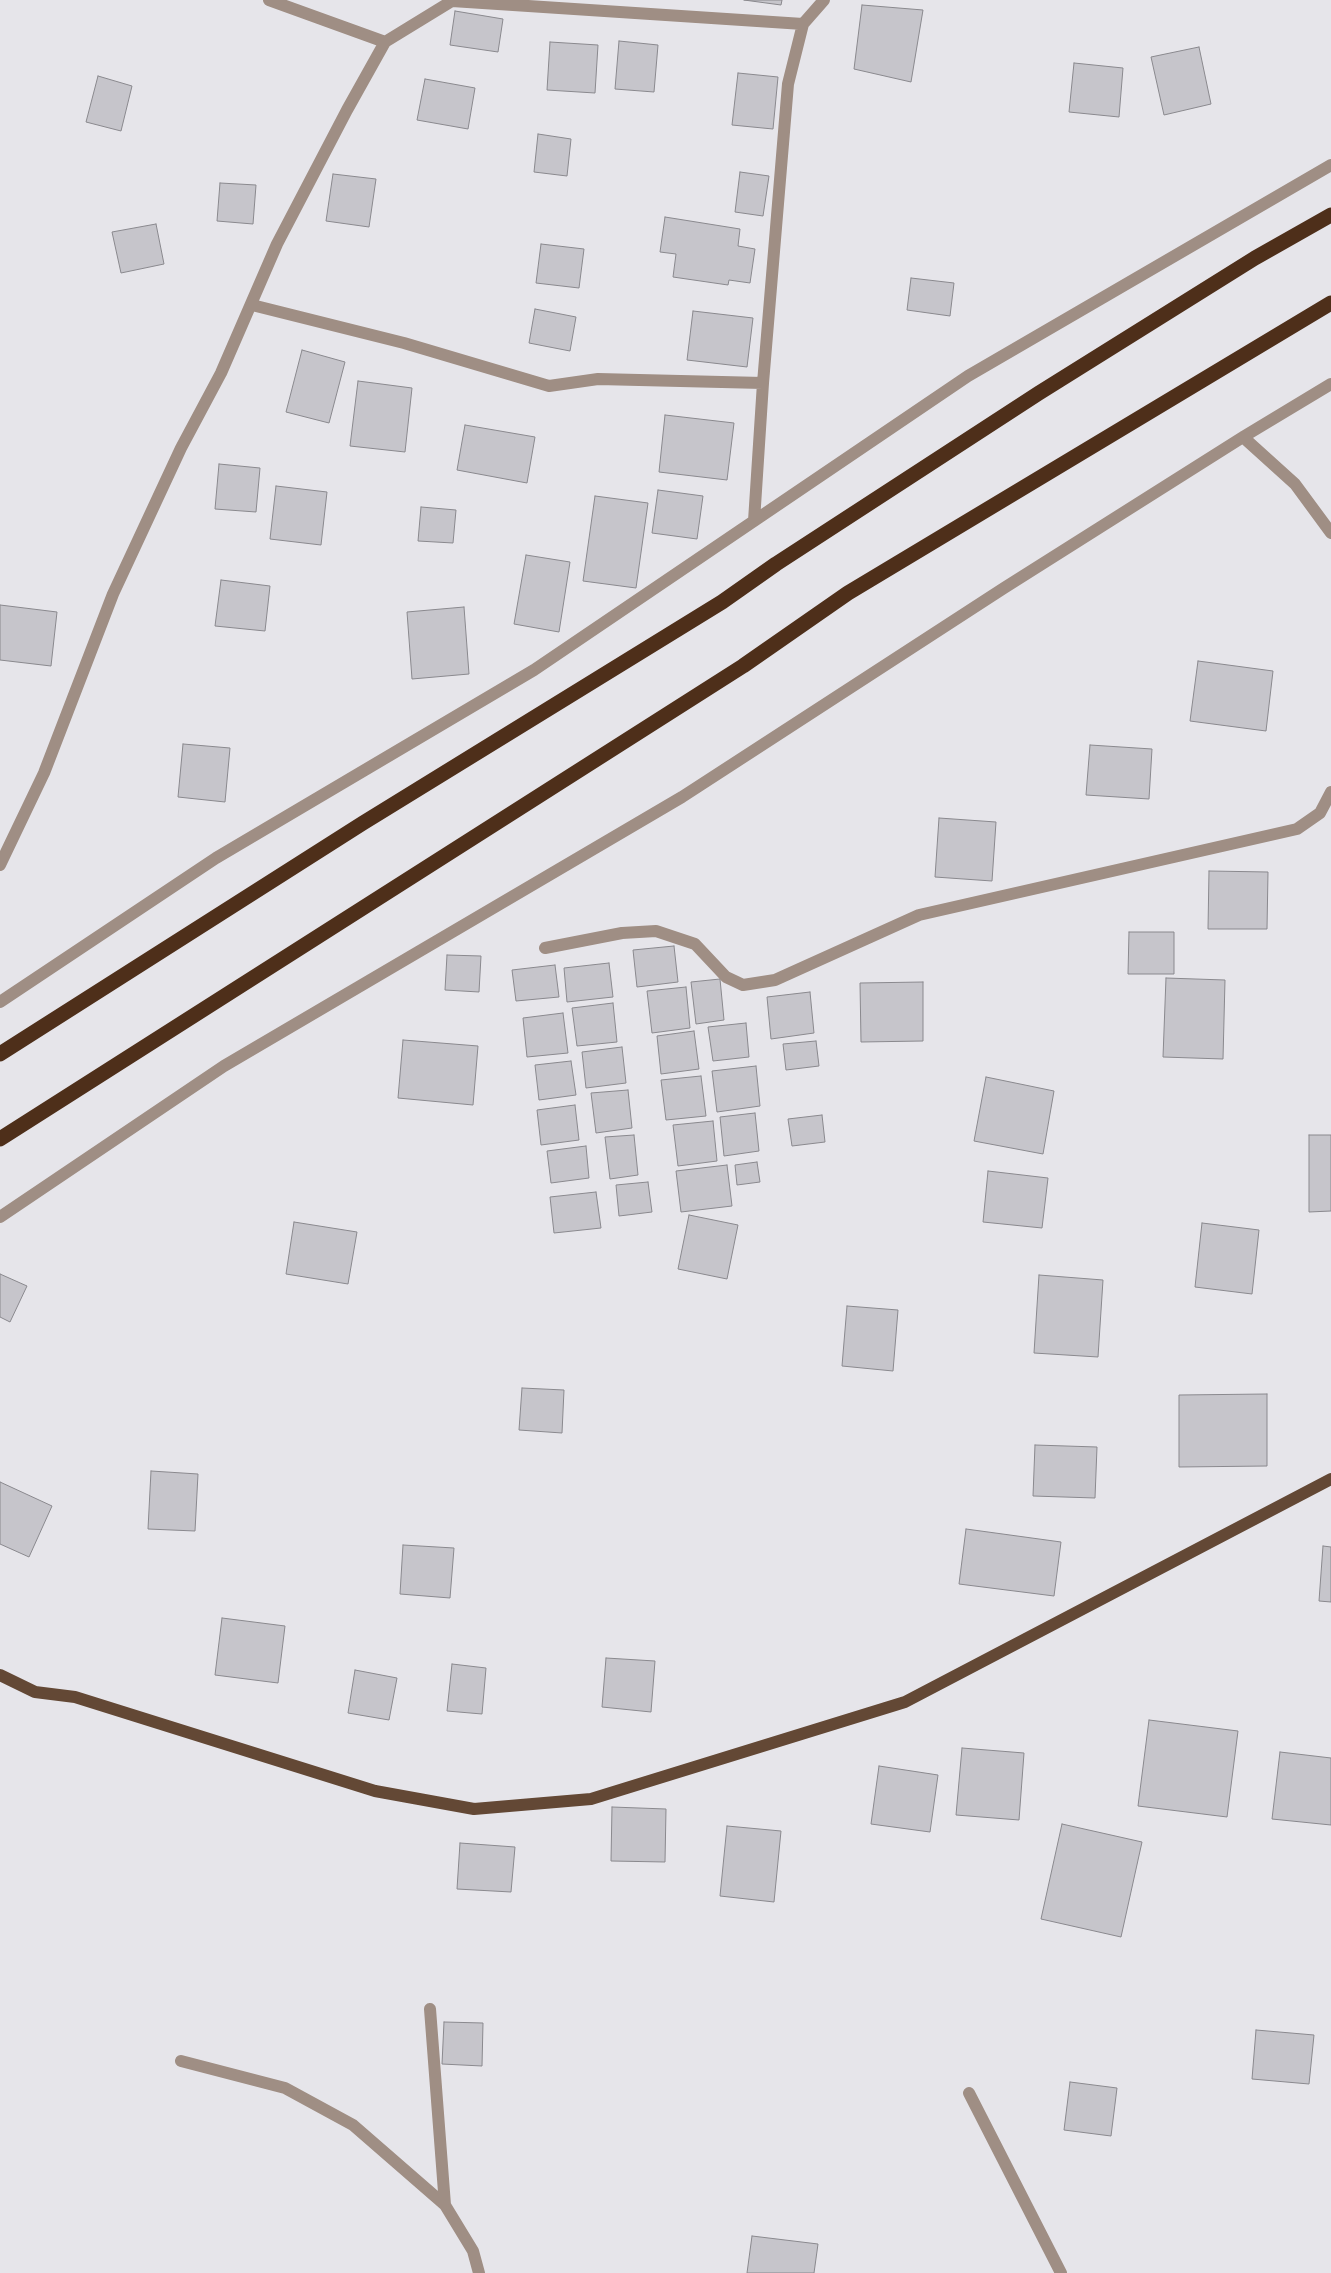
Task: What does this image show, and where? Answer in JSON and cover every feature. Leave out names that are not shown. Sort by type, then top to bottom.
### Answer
[{"type":"highway","points":[[0,1054],[363,823],[722,602],[776,564],[1039,392],[1255,258],[1331,215]]},
{"type":"highway","points":[[0,1139],[743,666],[848,594],[1331,303]]},
{"type":"main road","points":[[0,1675],[35,1692],[75,1697],[375,1791],[474,1809],[591,1799],[905,1702],[1331,1479]]},
{"type":"street","points":[[269,0],[386,42]]},
{"type":"street","points":[[0,865],[44,773],[114,594],[181,448],[222,373],[282,236],[347,110],[386,42],[452,0],[803,24]]},
{"type":"street","points":[[754,521],[763,384],[788,84],[803,24],[824,0]]},
{"type":"street","points":[[0,1002],[216,858],[534,670],[968,376],[1331,165]]},
{"type":"street","points":[[252,305],[404,344],[549,386],[598,378],[763,384]]},
{"type":"street","points":[[0,1217],[224,1066],[682,797],[1004,588],[1243,437],[1331,384]]},
{"type":"street","points":[[1243,437],[1295,484],[1331,533]]},
{"type":"street","points":[[545,948],[622,934],[656,931],[695,944],[726,977],[743,985],[776,980],[920,914],[1297,829],[1320,813],[1331,792]]},
{"type":"street","points":[[430,2009],[445,2205]]},
{"type":"street","points":[[181,2061],[285,2088],[353,2125],[445,2205],[473,2251],[479,2273]]},
{"type":"street","points":[[969,2093],[1061,2273]]},
{"type":"building","points":[[744,0],[782,0],[781,5]]},
{"type":"building","points":[[862,5],[923,10],[911,82],[854,69]]},
{"type":"building","points":[[455,11],[503,19],[498,52],[450,45]]},
{"type":"building","points":[[619,41],[658,45],[654,92],[615,89]]},
{"type":"building","points":[[550,42],[598,45],[595,93],[547,90]]},
{"type":"building","points":[[1199,47],[1211,104],[1164,115],[1151,57]]},
{"type":"building","points":[[1074,63],[1123,68],[1119,117],[1069,112]]},
{"type":"building","points":[[738,73],[778,77],[773,129],[732,125]]},
{"type":"building","points":[[98,76],[132,86],[121,131],[86,122]]},
{"type":"building","points":[[425,79],[475,88],[468,129],[417,120]]},
{"type":"building","points":[[538,134],[571,139],[567,176],[534,172]]},
{"type":"building","points":[[740,172],[769,176],[763,216],[735,212]]},
{"type":"building","points":[[333,174],[376,179],[369,227],[326,221]]},
{"type":"building","points":[[220,183],[256,185],[253,224],[217,221]]},
{"type":"building","points":[[665,217],[740,229],[738,246],[755,249],[750,283],[729,280],[728,285],[673,277],[676,254],[660,252]]},
{"type":"building","points":[[156,224],[164,264],[121,273],[112,232]]},
{"type":"building","points":[[541,244],[584,249],[579,288],[536,283]]},
{"type":"building","points":[[911,278],[954,283],[950,316],[907,310]]},
{"type":"building","points":[[535,309],[576,317],[570,351],[529,343]]},
{"type":"building","points":[[693,311],[753,318],[747,367],[687,360]]},
{"type":"building","points":[[302,350],[345,362],[329,423],[286,412]]},
{"type":"building","points":[[358,381],[412,388],[405,452],[350,446]]},
{"type":"building","points":[[665,415],[734,423],[727,480],[659,472]]},
{"type":"building","points":[[465,425],[535,437],[527,483],[457,470]]},
{"type":"building","points":[[219,464],[260,468],[256,512],[215,509]]},
{"type":"building","points":[[276,486],[327,492],[321,545],[270,539]]},
{"type":"building","points":[[658,490],[703,496],[697,539],[652,533]]},
{"type":"building","points":[[595,496],[648,503],[636,588],[583,581]]},
{"type":"building","points":[[421,507],[456,510],[453,543],[418,541]]},
{"type":"building","points":[[526,555],[570,562],[559,632],[514,624]]},
{"type":"building","points":[[221,580],[270,586],[265,631],[215,626]]},
{"type":"building","points":[[0,605],[57,612],[51,666],[0,660]]},
{"type":"building","points":[[464,607],[469,674],[412,679],[407,612]]},
{"type":"building","points":[[1198,661],[1273,671],[1266,731],[1190,721]]},
{"type":"building","points":[[183,744],[230,748],[225,802],[178,797]]},
{"type":"building","points":[[1090,745],[1152,749],[1149,799],[1086,795]]},
{"type":"building","points":[[939,818],[996,822],[992,881],[935,877]]},
{"type":"building","points":[[1209,871],[1268,872],[1267,929],[1208,929]]},
{"type":"building","points":[[1129,932],[1174,932],[1174,974],[1128,974]]},
{"type":"building","points":[[674,946],[678,982],[637,987],[633,950]]},
{"type":"building","points":[[447,955],[481,956],[479,992],[445,990]]},
{"type":"building","points":[[609,963],[613,997],[567,1002],[564,968]]},
{"type":"building","points":[[555,965],[559,997],[516,1001],[512,970]]},
{"type":"building","points":[[1166,978],[1225,980],[1223,1059],[1163,1057]]},
{"type":"building","points":[[720,979],[724,1020],[696,1024],[691,982]]},
{"type":"building","points":[[923,982],[923,1041],[861,1042],[860,983]]},
{"type":"building","points":[[686,987],[690,1028],[652,1033],[647,991]]},
{"type":"building","points":[[810,992],[814,1033],[771,1039],[767,997]]},
{"type":"building","points":[[613,1003],[617,1042],[577,1046],[572,1008]]},
{"type":"building","points":[[563,1013],[568,1053],[527,1057],[523,1018]]},
{"type":"building","points":[[746,1023],[749,1057],[713,1061],[708,1027]]},
{"type":"building","points":[[694,1031],[699,1069],[661,1074],[657,1036]]},
{"type":"building","points":[[403,1040],[478,1046],[473,1105],[398,1098]]},
{"type":"building","points":[[816,1041],[819,1066],[786,1070],[783,1044]]},
{"type":"building","points":[[622,1047],[626,1083],[586,1088],[582,1052]]},
{"type":"building","points":[[571,1061],[576,1095],[539,1100],[535,1065]]},
{"type":"building","points":[[756,1066],[760,1106],[717,1112],[712,1071]]},
{"type":"building","points":[[701,1076],[706,1116],[666,1120],[661,1080]]},
{"type":"building","points":[[986,1077],[1054,1091],[1043,1154],[974,1141]]},
{"type":"building","points":[[628,1090],[632,1128],[596,1133],[591,1093]]},
{"type":"building","points":[[575,1105],[579,1140],[541,1145],[537,1110]]},
{"type":"building","points":[[755,1113],[759,1151],[724,1156],[720,1117]]},
{"type":"building","points":[[822,1115],[825,1142],[792,1146],[788,1119]]},
{"type":"building","points":[[713,1121],[717,1161],[678,1166],[673,1125]]},
{"type":"building","points":[[634,1135],[638,1175],[610,1179],[605,1137]]},
{"type":"building","points":[[1309,1135],[1331,1135],[1331,1211],[1309,1212]]},
{"type":"building","points":[[586,1146],[589,1178],[551,1183],[547,1151]]},
{"type":"building","points":[[757,1162],[760,1182],[737,1185],[735,1165]]},
{"type":"building","points":[[727,1165],[732,1206],[681,1212],[676,1171]]},
{"type":"building","points":[[988,1171],[1048,1178],[1042,1228],[983,1222]]},
{"type":"building","points":[[648,1182],[652,1212],[619,1216],[616,1185]]},
{"type":"building","points":[[596,1192],[601,1228],[554,1233],[550,1197]]},
{"type":"building","points":[[689,1215],[738,1225],[727,1279],[678,1269]]},
{"type":"building","points":[[294,1222],[357,1232],[348,1284],[286,1274]]},
{"type":"building","points":[[1202,1223],[1259,1230],[1252,1294],[1195,1287]]},
{"type":"building","points":[[0,1274],[27,1286],[10,1322],[0,1317]]},
{"type":"building","points":[[1039,1275],[1103,1280],[1098,1357],[1034,1353]]},
{"type":"building","points":[[847,1306],[898,1310],[893,1371],[842,1366]]},
{"type":"building","points":[[522,1388],[564,1390],[562,1433],[519,1430]]},
{"type":"building","points":[[1267,1394],[1267,1466],[1179,1467],[1179,1395]]},
{"type":"building","points":[[1035,1445],[1097,1447],[1095,1498],[1033,1496]]},
{"type":"building","points":[[151,1471],[198,1474],[195,1531],[148,1529]]},
{"type":"building","points":[[0,1482],[52,1506],[29,1557],[0,1544]]},
{"type":"building","points":[[966,1529],[1061,1542],[1054,1596],[959,1584]]},
{"type":"building","points":[[403,1545],[454,1548],[450,1598],[400,1594]]},
{"type":"building","points":[[1323,1546],[1331,1547],[1331,1602],[1319,1601]]},
{"type":"building","points":[[222,1618],[285,1626],[278,1683],[215,1675]]},
{"type":"building","points":[[606,1658],[655,1661],[651,1712],[602,1707]]},
{"type":"building","points":[[452,1664],[486,1668],[482,1714],[447,1711]]},
{"type":"building","points":[[355,1670],[397,1678],[389,1720],[348,1713]]},
{"type":"building","points":[[1149,1720],[1238,1731],[1227,1817],[1138,1806]]},
{"type":"building","points":[[962,1748],[1024,1753],[1019,1820],[956,1815]]},
{"type":"building","points":[[1280,1752],[1331,1758],[1331,1825],[1272,1819]]},
{"type":"building","points":[[879,1766],[938,1775],[930,1832],[871,1824]]},
{"type":"building","points":[[612,1807],[666,1809],[665,1862],[611,1861]]},
{"type":"building","points":[[1062,1824],[1142,1842],[1121,1937],[1041,1919]]},
{"type":"building","points":[[727,1826],[781,1831],[774,1902],[720,1896]]},
{"type":"building","points":[[460,1843],[515,1847],[511,1892],[457,1889]]},
{"type":"building","points":[[444,2022],[483,2023],[482,2066],[442,2064]]},
{"type":"building","points":[[1256,2030],[1314,2035],[1309,2084],[1252,2079]]},
{"type":"building","points":[[1070,2082],[1117,2088],[1111,2136],[1064,2130]]},
{"type":"building","points":[[752,2236],[818,2244],[814,2273],[747,2273]]}]
